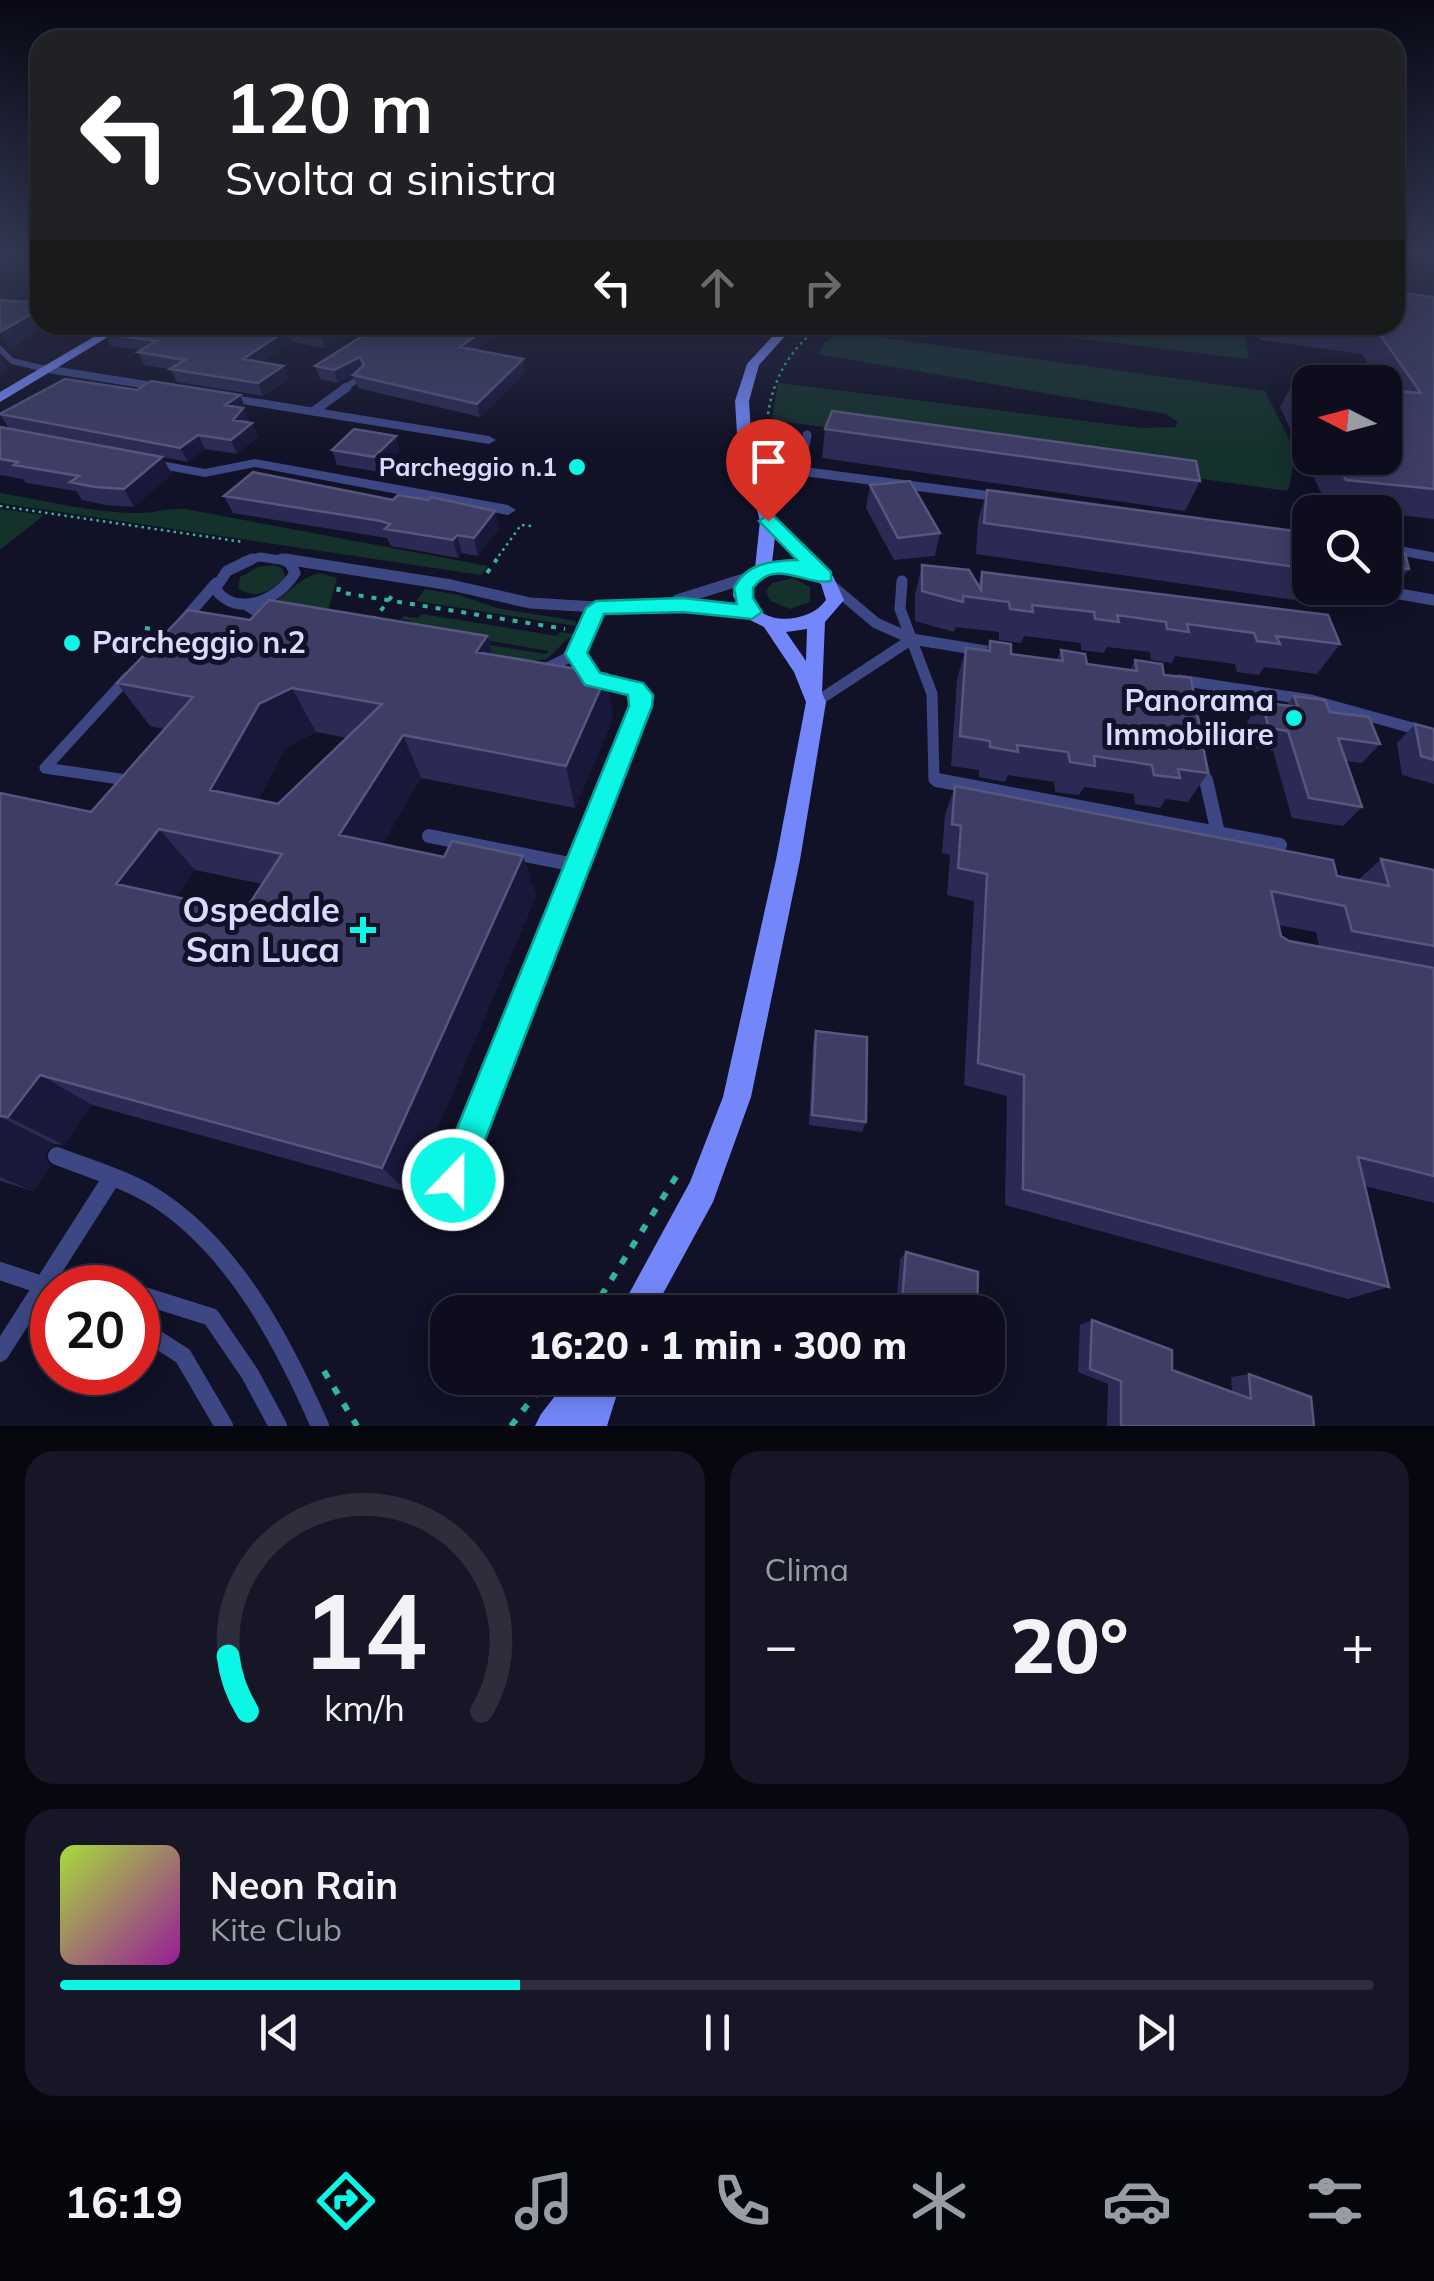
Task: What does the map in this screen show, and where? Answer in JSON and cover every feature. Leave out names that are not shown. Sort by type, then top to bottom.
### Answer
[{"type":"street","points":[[0,398],[105,335]]},
{"type":"street","points":[[779,335],[759,354],[744,388],[744,432],[768,521],[758,573],[743,593],[816,698]]},
{"type":"street","points":[[46,369],[183,390]]},
{"type":"street","points":[[202,394],[489,440]]},
{"type":"street","points":[[130,459],[205,474],[255,463],[508,510]]},
{"type":"street","points":[[761,617],[788,625],[816,621],[834,605],[828,581],[768,521]]},
{"type":"street","points":[[758,573],[795,566],[828,581]]},
{"type":"street","points":[[644,1295],[702,1191],[737,1097],[788,860],[816,698],[816,621]]},
{"type":"street","points":[[552,1426],[577,1395]]},
{"type":"street","points":[[589,1426],[599,1395]]},
{"type":"lane","points":[[0,348],[12,361]]},
{"type":"lane","points":[[0,362],[46,369]]},
{"type":"lane","points":[[314,412],[362,376]]},
{"type":"lane","points":[[807,436],[800,471],[1017,500]]},
{"type":"lane","points":[[1402,551],[1434,557]]},
{"type":"lane","points":[[172,632],[225,572],[241,562],[269,556],[451,585],[510,600],[596,608],[654,605],[761,617]]},
{"type":"lane","points":[[285,559],[295,573]]},
{"type":"lane","points":[[295,573],[327,566]]},
{"type":"lane","points":[[245,604],[275,596],[289,585],[295,573]]},
{"type":"lane","points":[[654,605],[758,573]]},
{"type":"lane","points":[[828,581],[876,623],[912,640],[1009,654]]},
{"type":"lane","points":[[902,581],[900,609],[932,694],[934,779],[1280,845]]},
{"type":"lane","points":[[216,584],[221,599]]},
{"type":"lane","points":[[1402,594],[1434,600]]},
{"type":"lane","points":[[189,615],[221,599],[245,604],[274,622]]},
{"type":"lane","points":[[439,1215],[580,866],[642,695],[635,688],[534,672],[576,654],[596,608]]},
{"type":"lane","points":[[816,698],[912,640]]},
{"type":"lane","points":[[576,654],[593,680]]},
{"type":"lane","points":[[120,779],[45,768],[136,669]]},
{"type":"lane","points":[[1165,678],[1311,700],[1434,734]]},
{"type":"lane","points":[[1184,681],[1188,700]]},
{"type":"lane","points":[[1201,757],[1218,833]]},
{"type":"lane","points":[[430,836],[580,866]]},
{"type":"lane","points":[[57,1156],[155,1197],[192,1226],[224,1262],[268,1326],[320,1426]]},
{"type":"lane","points":[[62,1265],[111,1179]]},
{"type":"lane","points":[[0,1272],[30,1281]]},
{"type":"lane","points":[[160,1301],[212,1318],[250,1374],[278,1426]]},
{"type":"lane","points":[[0,1353],[30,1313]]},
{"type":"lane","points":[[160,1341],[184,1356],[224,1426]]},
{"type":"path","points":[[768,414],[780,367],[809,335]]},
{"type":"path","points":[[343,576],[338,592],[575,631]]},
{"type":"path","points":[[370,624],[400,585]]},
{"type":"path","points":[[145,628],[172,632]]},
{"type":"path","points":[[602,1295],[681,1168]]},
{"type":"path","points":[[324,1371],[357,1426]]},
{"type":"path","points":[[511,1426],[535,1395]]},
{"type":"green space","points":[[838,335],[864,335],[1265,391],[1292,445],[1288,491],[772,420],[778,383],[1142,428],[1175,427],[1178,422],[1166,414],[818,354],[824,343]]},
{"type":"green space","points":[[1049,335],[1245,335],[1249,359]]},
{"type":"green space","points":[[0,493],[115,512],[185,509],[488,566],[481,575],[0,503]]},
{"type":"green space","points":[[0,509],[44,515],[0,550]]},
{"type":"green space","points":[[258,567],[282,568],[285,576],[270,590],[251,594],[238,588],[240,577]]},
{"type":"green space","points":[[319,573],[337,578],[328,611],[266,608],[299,583]]},
{"type":"green space","points":[[793,578],[810,587],[810,602],[790,609],[770,601],[766,591],[772,583]]},
{"type":"green space","points":[[425,589],[497,608],[576,621],[575,626],[416,601]]},
{"type":"green space","points":[[422,614],[557,636],[560,632],[573,634],[547,659],[512,664],[405,631],[546,654],[549,651],[408,627],[411,621],[401,619]]},
{"type":"building","points":[[0,321],[20,321],[0,332]]},
{"type":"building","points":[[1405,321],[1434,321],[1434,489],[1346,480],[1343,475],[1402,475],[1402,391],[1421,393],[1380,335],[1405,335]]},
{"type":"building","points":[[117,335],[279,335],[243,359],[283,366],[258,383],[170,369],[185,360],[138,352],[156,341]]},
{"type":"building","points":[[364,335],[476,335],[460,347],[523,359],[477,404],[353,375],[364,365],[360,357],[334,370],[315,366]]},
{"type":"building","points":[[65,379],[137,390],[151,381],[240,395],[225,405],[243,408],[233,420],[252,423],[231,440],[198,435],[180,448],[0,414]]},
{"type":"building","points":[[832,411],[1196,461],[1200,481],[825,429]]},
{"type":"building","points":[[0,427],[162,457],[124,489],[95,487],[70,482],[79,476],[0,459]]},
{"type":"building","points":[[354,429],[396,436],[374,457],[332,450]]},
{"type":"building","points":[[253,472],[393,500],[398,495],[428,500],[431,497],[495,511],[474,538],[457,535],[453,540],[385,529],[390,524],[381,521],[224,496]]},
{"type":"building","points":[[910,481],[940,533],[898,538],[870,485]]},
{"type":"building","points":[[987,490],[1292,531],[1292,566],[984,523]]},
{"type":"building","points":[[1402,552],[1405,553],[1409,569],[1402,568]]},
{"type":"building","points":[[922,565],[969,570],[981,590],[982,572],[1328,615],[1340,644],[1276,636],[1280,644],[1257,641],[1254,633],[1187,624],[1189,632],[1167,629],[1166,622],[1117,615],[1119,622],[1095,619],[1094,612],[1032,605],[1033,612],[1010,609],[1009,602],[963,596],[963,602],[922,591]]},
{"type":"building","points":[[269,600],[487,636],[476,652],[607,674],[566,766],[403,735],[339,835],[444,857],[452,841],[523,856],[382,1168],[40,1075],[8,1117],[0,1116],[0,793],[91,812],[193,697],[117,683],[188,610],[250,620]],"holes":[[[292,688],[382,704],[278,804],[210,790],[259,704]],[[159,829],[282,854],[244,912],[116,884]]]},
{"type":"building","points":[[990,641],[1011,644],[1011,654],[1063,661],[1061,650],[1085,654],[1087,664],[1137,671],[1135,660],[1162,664],[1164,675],[1191,678],[1208,773],[1178,769],[1180,778],[1154,775],[1152,765],[1094,756],[1095,766],[1070,762],[1068,752],[1017,745],[1018,752],[990,747],[990,741],[960,736],[966,648],[990,651]]},
{"type":"building","points":[[1294,696],[1325,700],[1330,712],[1369,717],[1380,744],[1338,738],[1362,807],[1309,798],[1288,731],[1269,728],[1261,702],[1298,707]]},
{"type":"building","points":[[1415,724],[1434,729],[1434,760],[1421,756]]},
{"type":"building","points":[[955,786],[1333,860],[1337,876],[1389,886],[1381,859],[1434,870],[1434,946],[1352,931],[1345,906],[1271,891],[1281,936],[1289,941],[1434,968],[1434,1176],[1358,1157],[1389,1287],[1023,1189],[1024,1075],[978,1063],[987,874],[958,868],[961,826],[952,824]]},
{"type":"building","points":[[816,1031],[867,1037],[866,1122],[812,1115]]},
{"type":"building","points":[[906,1252],[978,1272],[977,1295],[903,1295]]},
{"type":"building","points":[[1092,1320],[1172,1350],[1172,1370],[1251,1399],[1249,1374],[1311,1397],[1314,1426],[1121,1426],[1121,1381],[1090,1369]]},
{"type":"place","name":"Parcheggio n.1","points":[[577,467]]},
{"type":"place","name":"Parcheggio n.2","points":[[72,643]]},
{"type":"place","name":"Panorama Immobiliare","points":[[1294,718]]},
{"type":"place","name":"Ospedale San Luca","points":[[363,930]]},
{"type":"route","points":[[453,1180],[640,706],[642,695],[635,688],[593,680],[576,654],[596,608],[683,605],[752,612],[743,598],[744,588],[752,576],[763,570],[795,566],[824,577],[768,521]]}]
